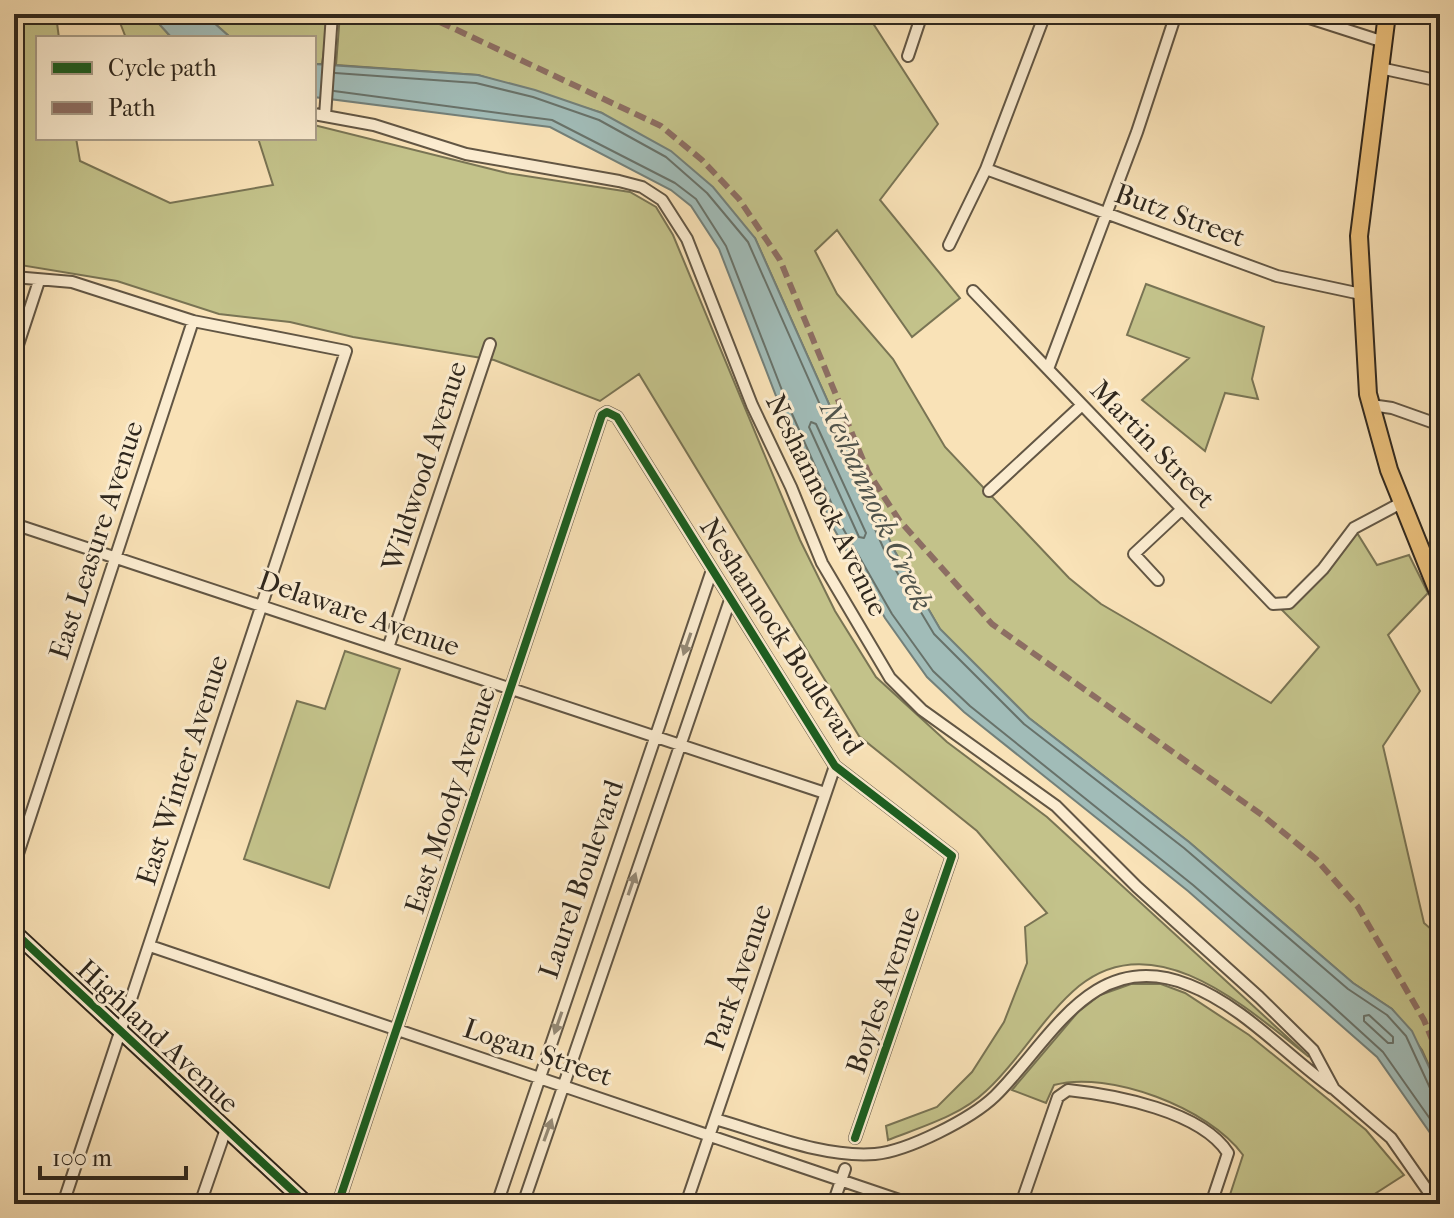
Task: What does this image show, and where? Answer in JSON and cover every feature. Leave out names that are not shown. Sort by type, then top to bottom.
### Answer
[{"type":"main road","points":[[1387,14],[1359,236],[1361,294],[1371,405],[1401,503],[1438,589]]},
{"type":"main road","name":"Highland Avenue","points":[[14,932],[307,1204]]},
{"type":"street","points":[[908,56],[922,14]]},
{"type":"street","points":[[949,245],[986,169],[1045,14]]},
{"type":"street","points":[[1048,369],[1176,14]]},
{"type":"street","points":[[1297,14],[1384,42]]},
{"type":"street","points":[[321,113],[332,18]]},
{"type":"street","points":[[1380,68],[1440,81]]},
{"type":"street","name":"Neshannock Avenue","points":[[321,113],[501,161],[619,181],[642,187],[662,200],[687,239],[752,405],[791,487],[822,563],[890,678],[922,710],[1066,815],[1137,887],[1309,1046],[1323,1064],[1334,1089],[1391,1138],[1437,1204]]},
{"type":"street","name":"Butz Street","points":[[986,169],[1277,276],[1361,294]]},
{"type":"street","points":[[14,277],[72,282],[193,321]]},
{"type":"street","points":[[14,357],[39,281]]},
{"type":"street","name":"Martin Street","points":[[973,291],[1273,604],[1284,606],[1303,590],[1354,528],[1401,503]]},
{"type":"street","name":"East Winter Avenue","points":[[63,1204],[346,351],[193,321]]},
{"type":"street","name":"East Leasure Avenue","points":[[14,866],[193,321]]},
{"type":"street","name":"Wildwood Avenue","points":[[388,648],[490,344]]},
{"type":"street","points":[[989,491],[1082,405]]},
{"type":"street","points":[[1371,405],[1392,408],[1440,425]]},
{"type":"street","name":"Neshannock Boulevard","points":[[607,412],[617,417],[835,766],[952,856]]},
{"type":"street","name":"East Moody Avenue","points":[[338,1204],[602,415],[607,412]]},
{"type":"street","points":[[1158,580],[1134,554],[1182,509]]},
{"type":"street","name":"Delaware Avenue","points":[[14,524],[825,793]]},
{"type":"street","name":"Laurel Boulevard","points":[[497,1204],[712,570]]},
{"type":"street","name":"Laurel Boulevard","points":[[523,1204],[730,600]]},
{"type":"street","name":"Park Avenue","points":[[686,1204],[835,766]]},
{"type":"street","name":"Boyles Avenue","points":[[855,1138],[952,856]]},
{"type":"street","name":"Logan Street","points":[[150,946],[911,1204]]},
{"type":"street","points":[[715,1119],[843,1153],[890,1151],[973,1114],[997,1094],[1072,1006],[1105,986],[1136,978],[1171,979],[1209,994],[1334,1089]]},
{"type":"street","points":[[1021,1204],[1061,1092],[1126,1098],[1169,1113],[1217,1140],[1228,1153],[1211,1204]]},
{"type":"street","points":[[200,1204],[226,1129]]},
{"type":"street","points":[[833,1204],[845,1169]]},
{"type":"shaded area","points":[[14,14],[150,14],[170,36],[125,36],[117,15],[57,23],[59,36],[36,36],[36,140],[76,140],[80,161],[170,203],[273,185],[259,140],[316,140],[316,125],[507,173],[630,192],[656,207],[673,235],[800,540],[835,611],[876,677],[947,742],[1047,817],[1309,1057],[1231,998],[1201,981],[1170,969],[1140,964],[1109,969],[1079,986],[1066,998],[1010,1066],[976,1100],[940,1120],[888,1140],[886,1126],[937,1107],[972,1072],[1004,1022],[1027,963],[1025,927],[1047,913],[977,831],[859,736],[639,374],[600,401],[494,360],[353,337],[290,322],[219,314],[117,281],[14,264]]},
{"type":"shaded area","points":[[204,14],[329,14],[322,64],[316,64],[316,36],[229,36]]},
{"type":"shaded area","points":[[340,14],[867,14],[938,124],[880,200],[960,298],[912,337],[837,230],[815,251],[837,294],[893,359],[945,447],[1069,578],[1101,604],[1271,703],[1319,647],[1278,606],[1284,606],[1354,528],[1377,565],[1409,555],[1428,593],[1388,635],[1420,691],[1383,746],[1424,923],[1440,937],[1440,1090],[1422,1050],[1392,1009],[1353,983],[1189,842],[1029,718],[940,629],[894,550],[755,238],[602,113],[478,75],[336,65]]},
{"type":"shaded area","points":[[1146,284],[1264,327],[1252,379],[1258,399],[1225,393],[1205,451],[1142,400],[1189,358],[1127,335]]},
{"type":"shaded area","points":[[345,651],[400,669],[329,888],[244,859],[297,701],[325,709]]},
{"type":"shaded area","points":[[1131,984],[1161,984],[1185,993],[1249,1035],[1366,1130],[1404,1175],[1359,1204],[1227,1204],[1243,1155],[1207,1122],[1183,1108],[1129,1088],[1102,1083],[1054,1085],[1046,1103],[1012,1090],[1078,1012],[1100,995]]},
{"type":"water","points":[[150,14],[204,14],[229,36],[170,36]]},
{"type":"water","points":[[316,64],[478,75],[535,90],[602,113],[671,151],[713,187],[755,238],[894,550],[940,629],[1029,718],[1189,842],[1353,983],[1392,1009],[1412,1031],[1440,1090],[1440,1147],[1377,1057],[1188,891],[964,712],[927,677],[885,618],[834,529],[778,401],[719,249],[691,206],[671,190],[550,127],[316,97]]},
{"type":"marked path","points":[[423,14],[661,126],[702,160],[739,199],[780,260],[868,472],[899,520],[992,624],[1262,815],[1316,859],[1358,907],[1424,1020],[1440,1059]]},
{"type":"cycle path","points":[[338,1204],[602,415],[607,412],[617,417],[835,766],[952,856],[855,1138]]},
{"type":"cycle path","points":[[14,932],[307,1204]]},
{"type":"water label","name":"Neshannock Creek","points":[[876,506]]}]
